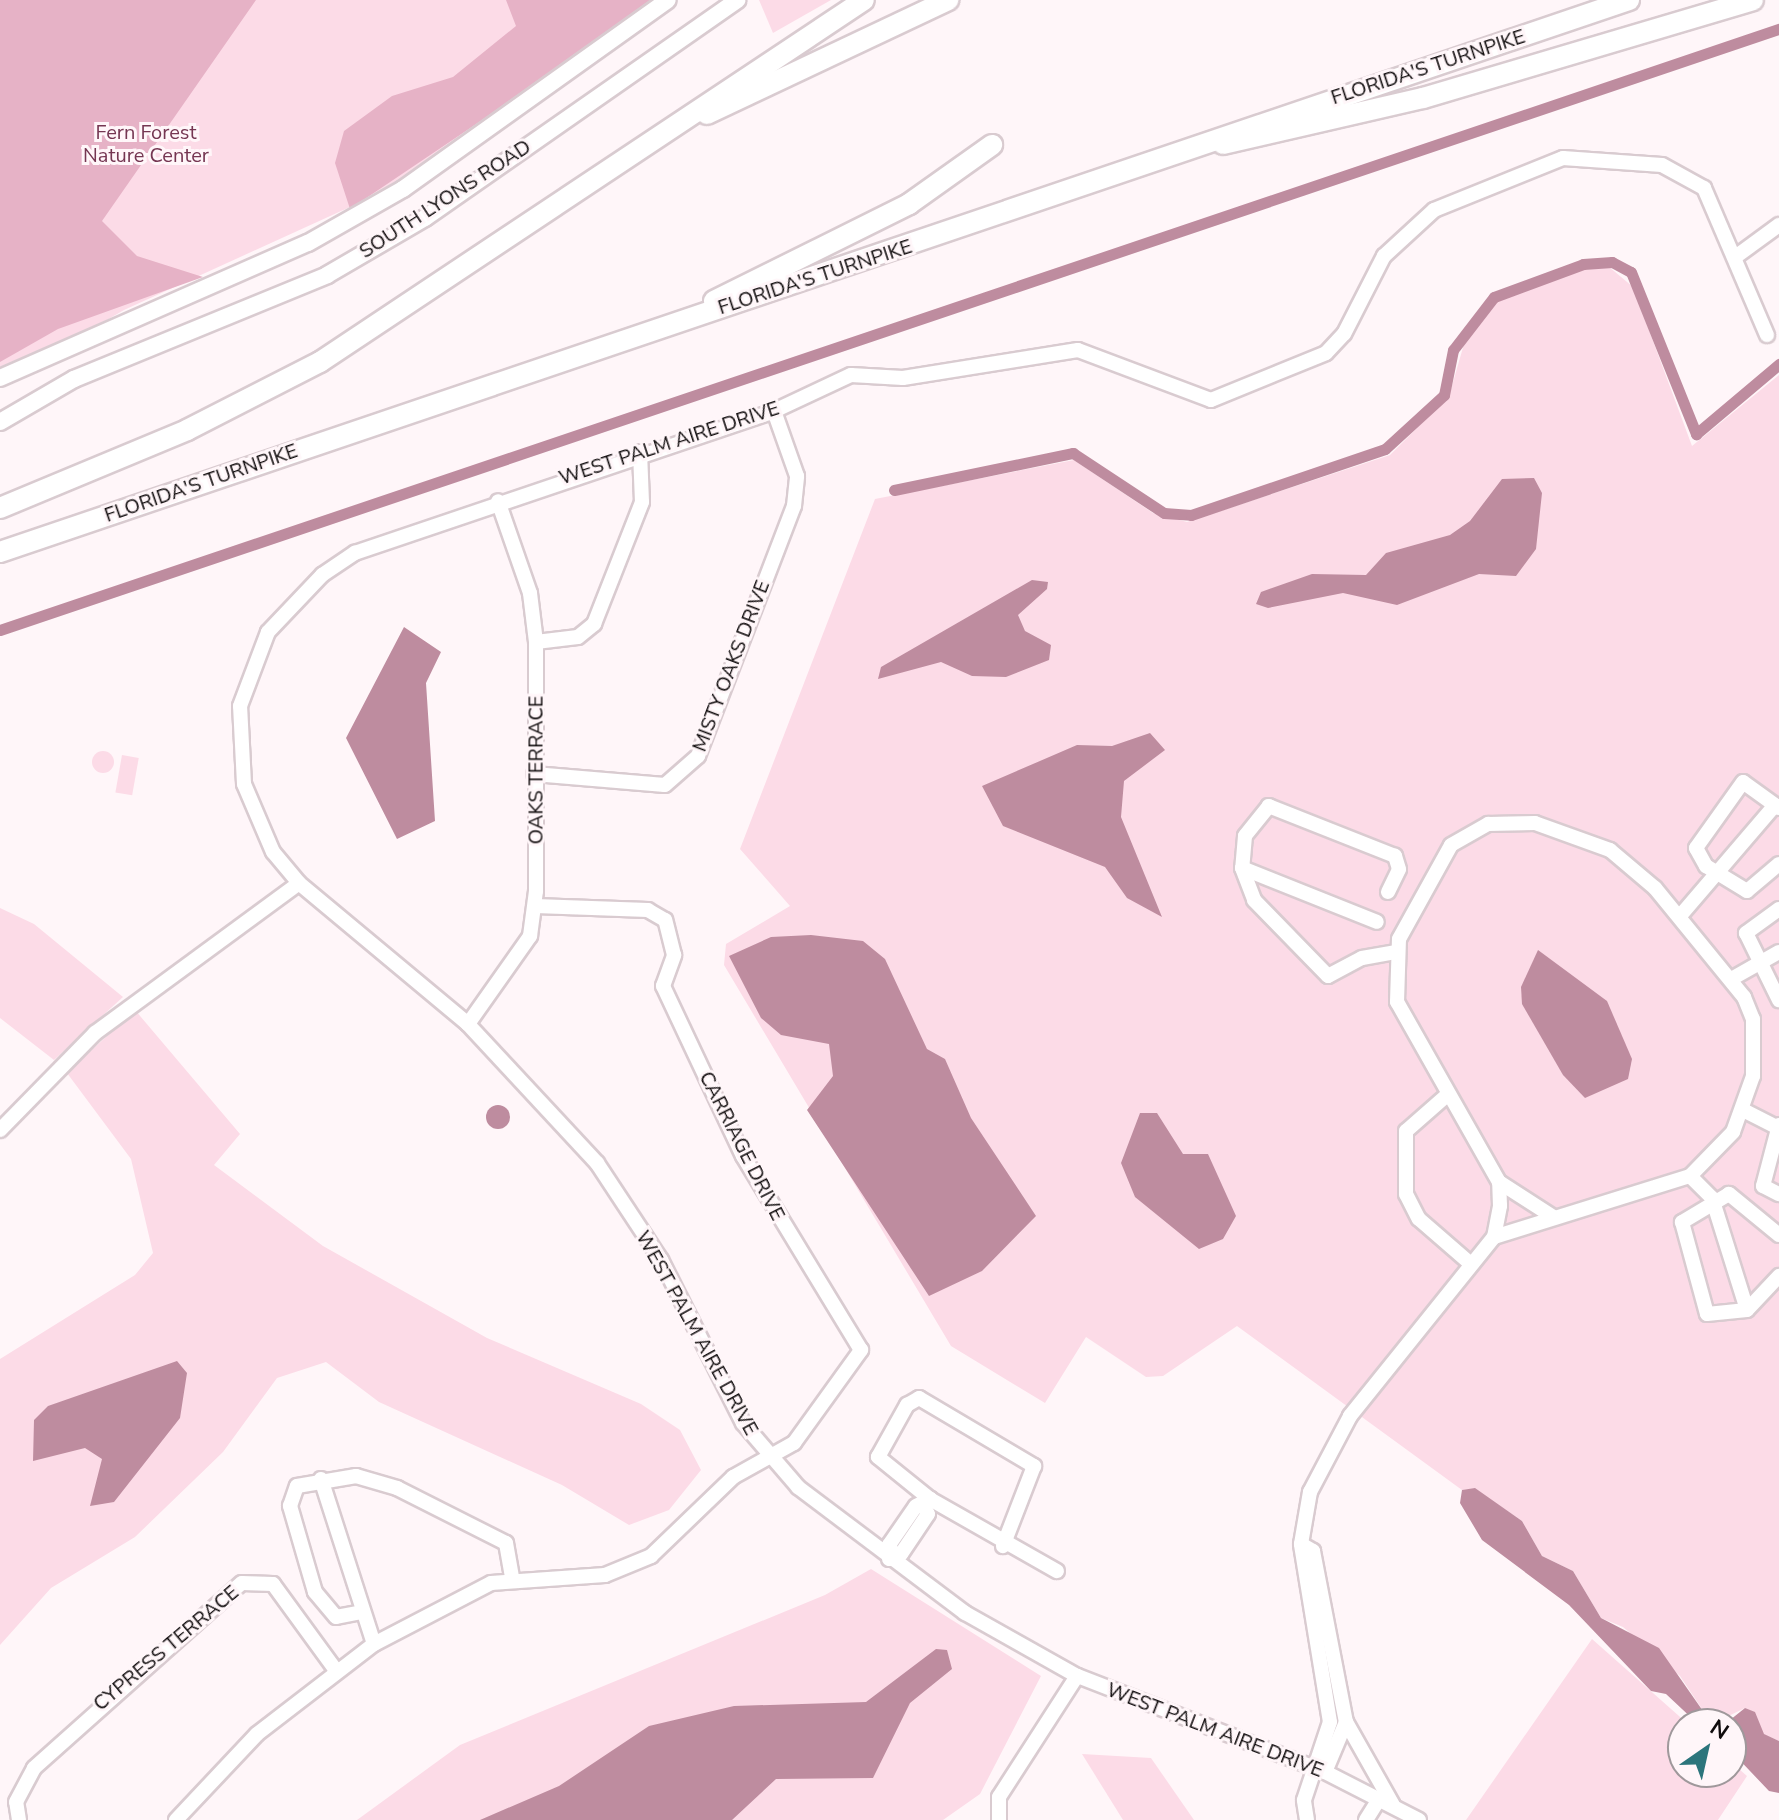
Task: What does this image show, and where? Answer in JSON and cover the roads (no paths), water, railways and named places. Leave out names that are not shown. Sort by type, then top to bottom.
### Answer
[{"type":"highway","points":[[0,508],[187,430],[320,362],[864,0]]},
{"type":"highway","points":[[670,128],[948,0]]},
{"type":"highway","name":"FLORIDA'S TURNPIKE","points":[[0,552],[1629,0]]},
{"type":"highway","points":[[1195,147],[1322,125],[1753,0]]},
{"type":"highway","points":[[675,322],[909,204],[992,145]]},
{"type":"main road","name":"SOUTH LYONS ROAD","points":[[0,378],[41,355],[239,278],[322,235],[403,189],[668,0]]},
{"type":"main road","name":"SOUTH LYONS ROAD","points":[[0,422],[74,379],[327,275],[425,218],[738,0]]},
{"type":"street","name":"WEST PALM AIRE DRIVE","points":[[1419,1820],[1319,1770],[1077,1676],[891,1557],[768,1458],[661,1260],[597,1163],[468,1024],[299,883],[255,820],[239,751],[240,706],[268,632],[322,575],[355,553],[640,452],[774,411],[851,375],[903,378],[1078,350],[1211,400],[1326,353],[1352,321],[1384,256],[1434,210],[1563,158],[1684,171],[1704,188],[1738,255],[1767,335]]},
{"type":"street","points":[[1738,255],[1779,225]]},
{"type":"street","name":"MISTY OAKS DRIVE","points":[[534,774],[665,785],[698,756],[794,506],[797,476],[774,411]]},
{"type":"street","points":[[536,642],[578,637],[594,624],[642,502],[640,452]]},
{"type":"street","name":"OAKS TERRACE","points":[[468,1024],[530,936],[535,906],[536,642],[530,593],[498,501]]},
{"type":"street","points":[[1680,916],[1719,876],[1777,806],[1750,785],[1737,786],[1697,841],[1700,861],[1719,876],[1747,891],[1779,864]]},
{"type":"street","points":[[1388,892],[1399,869],[1395,856],[1269,806],[1245,836],[1242,868],[1254,900],[1328,976],[1362,958],[1396,952]]},
{"type":"street","points":[[1319,1770],[1330,1722],[1301,1544],[1322,1458],[1494,1237],[1690,1176],[1745,1111],[1753,1019],[1733,978],[1680,916],[1610,850],[1535,823],[1488,824],[1451,845],[1435,864],[1396,952],[1397,1002],[1446,1096],[1499,1182],[1553,1217]]},
{"type":"street","points":[[1242,868],[1377,922]]},
{"type":"street","points":[[0,1130],[95,1033],[299,883]]},
{"type":"street","name":"CARRIAGE DRIVE","points":[[535,906],[648,910],[665,920],[674,955],[663,986],[743,1156],[861,1350],[794,1443],[768,1458]]},
{"type":"street","points":[[1779,909],[1746,933],[1757,964],[1779,1000]]},
{"type":"street","points":[[1733,978],[1779,952]]},
{"type":"street","points":[[1446,1096],[1406,1131],[1406,1194],[1419,1219],[1471,1264]]},
{"type":"street","points":[[1745,1111],[1779,1127],[1763,1186],[1779,1194]]},
{"type":"street","points":[[1690,1176],[1712,1198],[1747,1310]]},
{"type":"street","points":[[1494,1237],[1499,1182]]},
{"type":"street","points":[[1779,1235],[1729,1194],[1712,1198],[1682,1222],[1707,1314],[1747,1310],[1779,1276]]},
{"type":"street","points":[[1003,1546],[1034,1466],[919,1398],[907,1405],[878,1457],[927,1503],[1003,1546],[1057,1571]]},
{"type":"street","points":[[176,1820],[257,1734],[335,1669],[374,1644],[512,1577],[630,1570],[733,1477],[768,1458]]},
{"type":"street","points":[[362,1612],[336,1617],[315,1592],[290,1506],[297,1486],[321,1479],[356,1476],[397,1488],[506,1543],[512,1577]]},
{"type":"street","points":[[321,1479],[374,1644]]},
{"type":"street","points":[[891,1557],[901,1554],[928,1514],[927,1503]]},
{"type":"street","points":[[1301,1544],[1313,1551],[1346,1722],[1386,1802],[1366,1820]]},
{"type":"street","name":"CYPRESS TERRACE","points":[[19,1820],[16,1802],[34,1768],[242,1583],[273,1584],[335,1669]]},
{"type":"street","points":[[999,1820],[999,1797],[1077,1676]]},
{"type":"street","points":[[1307,1820],[1304,1800],[1346,1722]]},
{"type":"waterway","points":[[0,630],[1779,29]]},
{"type":"waterway","points":[[894,490],[1073,453],[1164,513],[1191,515],[1385,449],[1444,395],[1453,350],[1494,297],[1583,264],[1612,262],[1631,272],[1696,434],[1779,364]]},
{"type":"park label","name":"Fern Forest Nature Center","points":[[146,144]]}]
